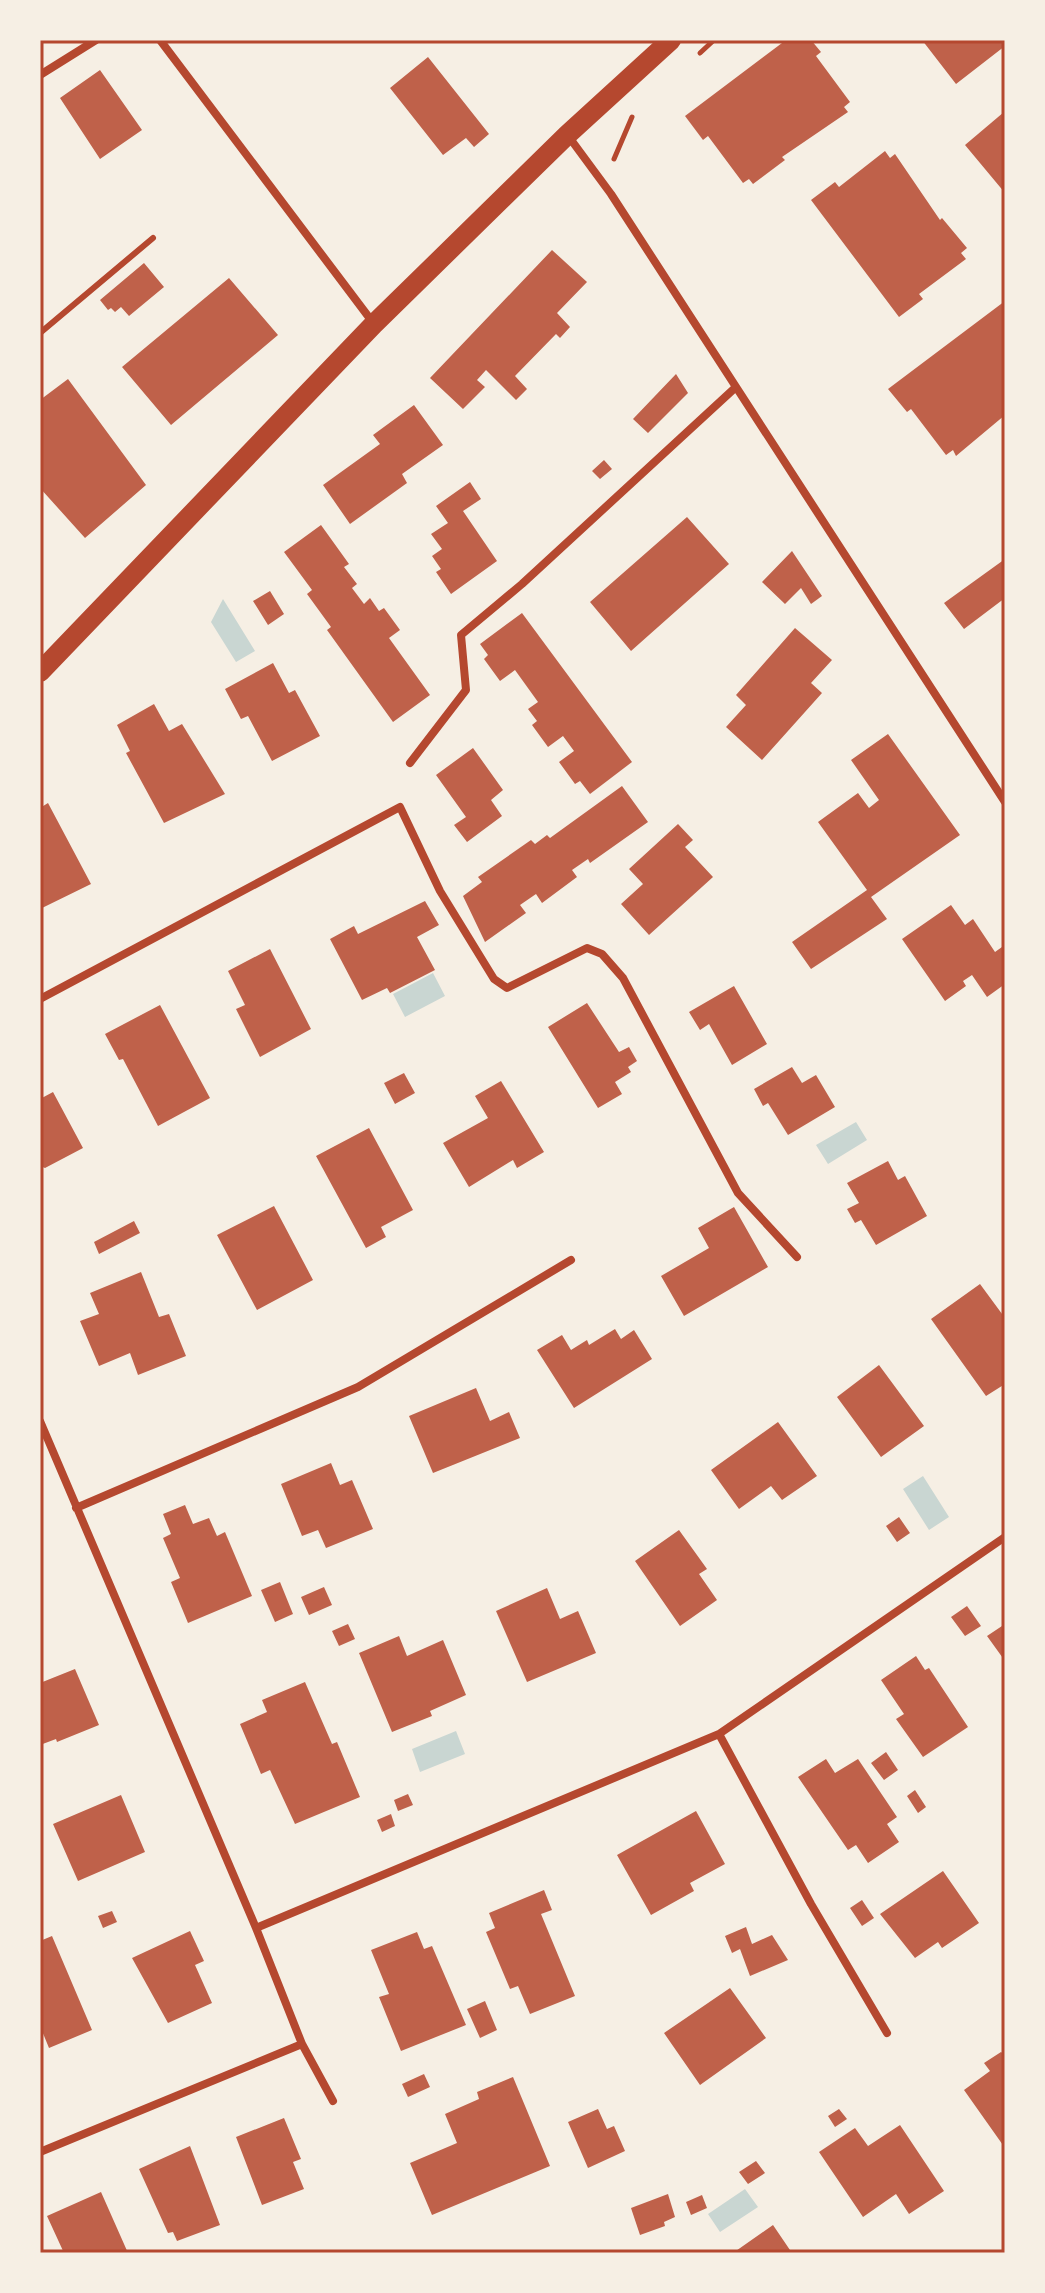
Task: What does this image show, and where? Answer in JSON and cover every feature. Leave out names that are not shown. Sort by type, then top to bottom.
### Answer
[{"type":"main road","points":[[40,672],[374,324],[567,135],[671,40]]},
{"type":"street","points":[[40,75],[96,40]]},
{"type":"street","points":[[160,40],[374,324]]},
{"type":"street","points":[[567,135],[611,194],[1005,802]]},
{"type":"street","points":[[410,763],[466,690],[461,635],[522,584],[736,387]]},
{"type":"street","points":[[40,999],[400,807],[440,891],[494,979],[507,988],[587,948],[602,954],[623,978],[738,1193],[797,1257]]},
{"type":"street","points":[[76,1508],[358,1387],[571,1260]]},
{"type":"street","points":[[40,1421],[256,1928],[302,2044],[333,2101]]},
{"type":"street","points":[[256,1928],[719,1734],[1005,1537]]},
{"type":"street","points":[[719,1734],[811,1904],[887,2033]]},
{"type":"street","points":[[40,2152],[302,2044]]},
{"type":"lane","points":[[40,333],[153,238]]},
{"type":"shaded area","points":[[223,599],[255,651],[236,662],[211,622]]},
{"type":"shaded area","points":[[433,973],[445,996],[405,1017],[393,994]]},
{"type":"shaded area","points":[[856,1122],[867,1140],[828,1164],[816,1145]]},
{"type":"shaded area","points":[[923,1476],[949,1517],[929,1530],[903,1489]]},
{"type":"shaded area","points":[[456,1731],[465,1754],[420,1772],[412,1749]]},
{"type":"shaded area","points":[[745,2189],[758,2207],[720,2232],[708,2214]]},
{"type":"building","points":[[786,40],[811,40],[821,52],[816,56],[850,102],[844,107],[848,112],[782,157],[785,160],[753,184],[749,179],[743,183],[708,136],[703,140],[685,116]]},
{"type":"building","points":[[922,40],[1005,40],[1005,46],[956,84]]},
{"type":"building","points":[[428,57],[489,134],[474,147],[466,138],[443,155],[390,88]]},
{"type":"building","points":[[100,70],[142,130],[100,159],[60,98]]},
{"type":"building","points":[[1005,114],[1005,193],[965,145]]},
{"type":"building","points":[[885,151],[890,158],[895,154],[940,220],[942,218],[967,248],[961,253],[966,259],[919,294],[923,299],[899,317],[811,200],[835,182],[839,187]]},
{"type":"building","points":[[552,250],[587,282],[557,313],[570,327],[560,338],[556,334],[515,376],[527,389],[516,400],[486,370],[477,380],[485,387],[463,409],[430,378]]},
{"type":"building","points":[[144,263],[164,287],[129,316],[121,307],[115,312],[111,308],[108,310],[100,300]]},
{"type":"building","points":[[229,278],[278,335],[171,425],[122,367]]},
{"type":"building","points":[[1005,301],[1005,415],[956,456],[953,450],[946,455],[911,409],[907,412],[888,389]]},
{"type":"building","points":[[676,374],[688,393],[648,433],[633,419]]},
{"type":"building","points":[[68,379],[146,485],[85,538],[40,488],[40,400]]},
{"type":"building","points":[[414,405],[443,445],[402,474],[407,483],[350,524],[323,485],[380,444],[373,435]]},
{"type":"building","points":[[604,460],[612,469],[600,479],[592,471]]},
{"type":"building","points":[[470,482],[481,499],[463,511],[497,561],[451,594],[436,572],[441,569],[432,556],[442,549],[431,534],[448,523],[436,506]]},
{"type":"building","points":[[687,517],[729,564],[631,651],[590,602]]},
{"type":"building","points":[[321,525],[349,564],[344,567],[357,584],[352,588],[364,604],[370,598],[379,611],[384,608],[400,630],[389,638],[430,695],[393,722],[327,630],[331,627],[307,594],[312,590],[284,552]]},
{"type":"building","points":[[792,551],[822,596],[811,604],[801,588],[785,604],[762,582]]},
{"type":"building","points":[[1005,559],[1005,598],[964,629],[944,603]]},
{"type":"building","points":[[270,591],[284,614],[268,625],[253,601]]},
{"type":"building","points":[[522,613],[632,762],[590,794],[580,781],[575,784],[559,762],[574,751],[563,736],[548,747],[532,725],[537,721],[528,709],[538,702],[515,670],[500,681],[484,659],[488,655],[480,644]]},
{"type":"building","points":[[795,628],[832,660],[811,683],[822,693],[762,760],[726,727],[746,705],[736,695]]},
{"type":"building","points":[[273,663],[289,693],[295,690],[320,736],[272,761],[248,716],[241,719],[225,689]]},
{"type":"building","points":[[154,704],[169,731],[182,724],[225,794],[164,823],[126,753],[130,751],[117,725]]},
{"type":"building","points":[[888,734],[960,835],[871,897],[887,919],[811,969],[792,942],[867,890],[818,822],[858,793],[869,808],[879,800],[851,760]]},
{"type":"building","points":[[473,748],[503,790],[491,800],[502,816],[467,842],[454,825],[466,817],[436,775]]},
{"type":"building","points":[[622,786],[648,822],[590,863],[588,859],[572,870],[577,877],[542,903],[536,894],[520,905],[526,913],[485,942],[463,896],[482,882],[478,877],[531,840],[535,844],[547,835],[550,838]]},
{"type":"building","points":[[48,803],[91,884],[40,909],[40,808]]},
{"type":"building","points":[[678,824],[693,840],[685,847],[713,877],[649,935],[621,904],[643,884],[629,869]]},
{"type":"building","points":[[425,901],[439,925],[417,937],[435,970],[390,993],[387,988],[362,1000],[330,939],[354,926],[358,934]]},
{"type":"building","points":[[951,905],[965,925],[973,919],[995,952],[1002,947],[1005,952],[1005,984],[987,997],[972,975],[963,981],[966,986],[945,1001],[902,939]]},
{"type":"building","points":[[270,949],[311,1029],[260,1057],[236,1009],[245,1005],[228,971]]},
{"type":"building","points":[[734,986],[767,1044],[732,1065],[709,1024],[700,1030],[689,1012]]},
{"type":"building","points":[[587,1003],[619,1052],[629,1047],[637,1061],[628,1067],[631,1072],[615,1082],[622,1094],[598,1108],[548,1027]]},
{"type":"building","points":[[160,1005],[210,1098],[158,1126],[123,1059],[119,1060],[105,1034]]},
{"type":"building","points":[[792,1067],[802,1083],[816,1075],[835,1107],[788,1135],[768,1103],[763,1106],[754,1089]]},
{"type":"building","points":[[404,1073],[415,1093],[395,1104],[384,1083]]},
{"type":"building","points":[[501,1081],[544,1152],[517,1168],[513,1160],[469,1187],[443,1143],[488,1118],[475,1096]]},
{"type":"building","points":[[53,1092],[83,1148],[45,1168],[40,1166],[40,1099]]},
{"type":"building","points":[[369,1128],[413,1210],[381,1227],[386,1237],[366,1248],[316,1156]]},
{"type":"building","points":[[888,1161],[898,1180],[905,1176],[927,1216],[876,1245],[861,1220],[855,1223],[847,1209],[859,1203],[847,1183]]},
{"type":"building","points":[[274,1206],[313,1280],[257,1310],[217,1235]]},
{"type":"building","points":[[734,1207],[768,1267],[684,1316],[661,1276],[709,1248],[698,1228]]},
{"type":"building","points":[[134,1221],[140,1233],[99,1254],[94,1242]]},
{"type":"building","points":[[141,1272],[159,1317],[169,1314],[186,1356],[138,1375],[130,1353],[99,1366],[80,1321],[99,1314],[90,1293]]},
{"type":"building","points":[[980,1284],[1005,1318],[1005,1384],[986,1396],[931,1319]]},
{"type":"building","points":[[615,1329],[621,1339],[634,1330],[652,1359],[574,1408],[537,1350],[562,1335],[571,1350],[587,1340],[589,1345]]},
{"type":"building","points":[[879,1365],[924,1426],[881,1457],[837,1397]]},
{"type":"building","points":[[476,1388],[490,1421],[509,1412],[520,1438],[433,1473],[409,1416]]},
{"type":"building","points":[[778,1422],[817,1476],[782,1500],[771,1486],[739,1509],[711,1470]]},
{"type":"building","points":[[331,1463],[340,1485],[352,1480],[373,1529],[326,1548],[318,1530],[302,1536],[281,1484]]},
{"type":"building","points":[[185,1505],[193,1524],[209,1518],[217,1536],[225,1532],[252,1596],[188,1623],[171,1582],[180,1578],[163,1538],[171,1534],[163,1514]]},
{"type":"building","points":[[899,1517],[910,1533],[897,1542],[886,1526]]},
{"type":"building","points":[[679,1530],[707,1569],[699,1574],[717,1600],[680,1626],[635,1561]]},
{"type":"building","points":[[280,1582],[293,1614],[275,1622],[261,1590]]},
{"type":"building","points":[[324,1587],[332,1605],[309,1615],[301,1597]]},
{"type":"building","points":[[547,1588],[560,1619],[578,1611],[596,1653],[527,1682],[496,1611]]},
{"type":"building","points":[[967,1606],[981,1626],[965,1636],[951,1617]]},
{"type":"building","points":[[348,1624],[355,1639],[339,1646],[332,1631]]},
{"type":"building","points":[[1005,1624],[1005,1661],[987,1636]]},
{"type":"building","points":[[399,1636],[407,1656],[443,1640],[466,1695],[430,1711],[432,1716],[392,1732],[359,1653]]},
{"type":"building","points":[[916,1656],[925,1670],[929,1668],[968,1727],[923,1757],[896,1719],[904,1714],[881,1680]]},
{"type":"building","points":[[75,1669],[99,1725],[57,1742],[56,1739],[40,1745],[40,1683]]},
{"type":"building","points":[[305,1682],[332,1744],[337,1742],[360,1797],[295,1824],[270,1770],[261,1774],[240,1724],[267,1712],[262,1700]]},
{"type":"building","points":[[886,1752],[898,1770],[884,1780],[871,1763]]},
{"type":"building","points":[[826,1759],[835,1773],[858,1759],[897,1817],[887,1824],[899,1842],[868,1863],[856,1845],[848,1850],[798,1777]]},
{"type":"building","points":[[915,1790],[926,1807],[918,1813],[907,1796]]},
{"type":"building","points":[[408,1794],[413,1805],[398,1811],[394,1800]]},
{"type":"building","points":[[121,1795],[145,1852],[78,1881],[53,1824]]},
{"type":"building","points":[[696,1811],[725,1864],[690,1883],[694,1891],[651,1915],[617,1855]]},
{"type":"building","points":[[391,1814],[395,1826],[382,1832],[377,1820]]},
{"type":"building","points":[[943,1871],[979,1923],[942,1948],[938,1942],[915,1958],[880,1914]]},
{"type":"building","points":[[544,1890],[552,1910],[541,1914],[575,1996],[530,2014],[518,1986],[510,1989],[486,1932],[495,1928],[489,1913]]},
{"type":"building","points":[[862,1900],[874,1918],[862,1926],[850,1908]]},
{"type":"building","points":[[112,1911],[117,1922],[103,1928],[98,1916]]},
{"type":"building","points":[[746,1927],[752,1944],[772,1935],[788,1960],[750,1976],[740,1949],[732,1953],[725,1936]]},
{"type":"building","points":[[190,1931],[204,1961],[195,1965],[212,2003],[168,2023],[132,1958]]},
{"type":"building","points":[[417,1932],[424,1949],[432,1946],[466,2025],[401,2051],[379,1997],[389,1994],[371,1950]]},
{"type":"building","points":[[52,1936],[92,2030],[49,2048],[40,2026],[40,1941]]},
{"type":"building","points":[[730,1988],[766,2038],[700,2085],[664,2033]]},
{"type":"building","points":[[485,2001],[497,2030],[480,2038],[467,2009]]},
{"type":"building","points":[[1001,2052],[1005,2055],[1005,2148],[964,2090],[990,2071],[984,2063]]},
{"type":"building","points":[[424,2074],[430,2087],[408,2097],[402,2084]]},
{"type":"building","points":[[513,2077],[550,2166],[432,2215],[410,2163],[457,2143],[445,2114],[479,2099],[477,2092]]},
{"type":"building","points":[[598,2109],[607,2129],[614,2126],[625,2151],[588,2168],[568,2122]]},
{"type":"building","points":[[839,2109],[847,2119],[835,2127],[828,2116]]},
{"type":"building","points":[[284,2118],[301,2159],[293,2162],[304,2189],[262,2205],[236,2137]]},
{"type":"building","points":[[900,2125],[944,2191],[909,2214],[896,2194],[863,2217],[819,2152],[855,2128],[868,2146]]},
{"type":"building","points":[[190,2146],[220,2225],[177,2241],[173,2232],[168,2233],[139,2169]]},
{"type":"building","points":[[756,2161],[765,2173],[748,2184],[739,2172]]},
{"type":"building","points":[[101,2192],[128,2253],[64,2253],[47,2216]]},
{"type":"building","points":[[668,2194],[675,2217],[664,2222],[665,2226],[640,2235],[631,2208]]},
{"type":"building","points":[[702,2195],[707,2208],[691,2215],[686,2202]]},
{"type":"building","points":[[773,2225],[792,2253],[733,2253]]}]
